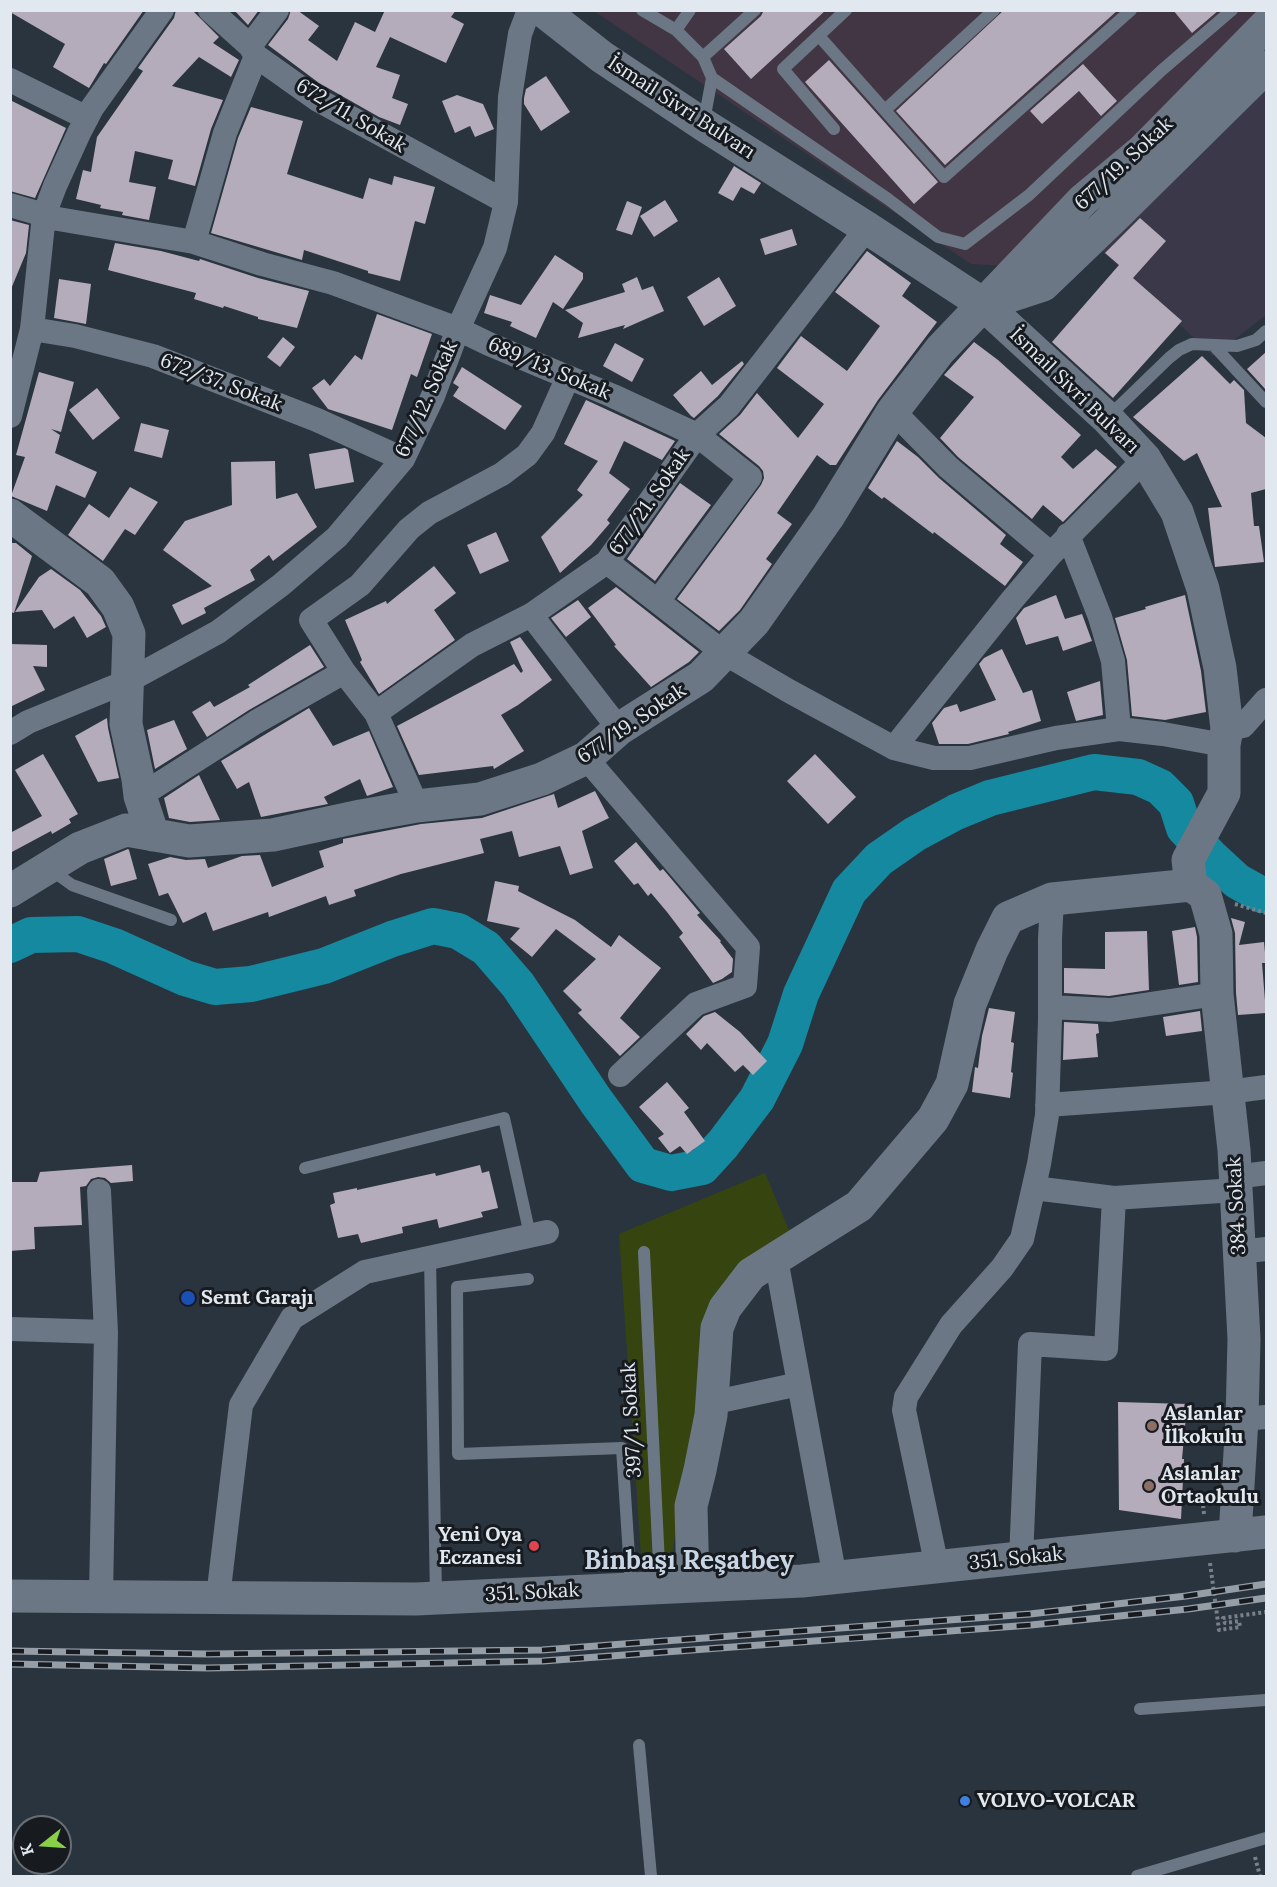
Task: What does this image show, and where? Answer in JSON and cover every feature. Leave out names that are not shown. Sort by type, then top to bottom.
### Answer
[{"type":"street","points":[[10,416],[32,329],[44,215],[67,158],[87,118],[162,10]]},
{"type":"street","name":"672/11. Sokak","points":[[210,10],[253,51],[318,100],[506,202]]},
{"type":"street","points":[[194,242],[225,133],[253,51],[277,10]]},
{"type":"street","name":"677/12. Sokak","points":[[10,733],[28,723],[128,681],[218,632],[281,585],[337,537],[403,459],[433,396],[458,328],[495,248],[506,202],[510,96],[520,34],[529,10]]},
{"type":"street","name":"İsmail Sivri Bulvarı","points":[[542,10],[602,57],[983,304],[1107,418],[1145,459],[1177,512],[1203,589],[1220,668],[1226,737],[1224,793],[1190,873]]},
{"type":"street","name":"677/19. Sokak","points":[[10,891],[80,848],[126,830],[189,841],[273,836],[361,816],[417,806],[480,799],[542,778],[586,758],[619,729],[701,676],[754,622],[828,517],[892,411],[940,350],[1083,200],[1142,152],[1266,25]]},
{"type":"street","name":"677/19. Sokak","points":[[983,304],[1043,285],[1266,67]]},
{"type":"street","points":[[10,80],[87,118]]},
{"type":"street","name":"689/13. Sokak","points":[[10,205],[101,227],[194,242],[262,264],[333,283],[458,328],[489,344],[697,435],[750,477],[658,601]]},
{"type":"street","name":"677/21. Sokak","points":[[376,713],[472,645],[531,615],[607,561],[697,435],[729,406],[867,228]]},
{"type":"street","name":"672/37. Sokak","points":[[32,329],[75,336],[153,356],[317,420],[403,459]]},
{"type":"street","points":[[417,806],[376,713],[344,672],[311,620],[345,598],[360,585],[409,529],[429,513],[502,474],[527,455],[543,433],[568,377]]},
{"type":"street","points":[[892,411],[948,467],[1051,554]]},
{"type":"street","points":[[894,748],[1051,554],[1145,459]]},
{"type":"street","points":[[10,515],[100,582],[118,607],[129,634],[126,724],[140,796],[153,834]]},
{"type":"street","points":[[1068,535],[1100,617],[1113,661],[1119,729]]},
{"type":"street","points":[[607,561],[724,653],[894,748],[934,758],[970,758],[1056,738],[1119,729],[1226,737],[1243,726],[1266,700]]},
{"type":"street","points":[[531,615],[619,729]]},
{"type":"street","points":[[140,796],[256,722],[344,672]]},
{"type":"street","points":[[586,758],[748,947],[745,986],[696,1004],[620,1075]]},
{"type":"street","points":[[693,1586],[691,1506],[700,1470],[711,1403],[717,1328],[725,1308],[751,1274],[859,1206],[933,1119],[952,1084],[970,1004],[1008,918],[1052,899],[1190,873]]},
{"type":"street","name":"384. Sokak","points":[[1190,873],[1206,895],[1216,934],[1217,994],[1227,1092],[1246,1180],[1253,1250],[1244,1339],[1254,1418],[1251,1534]]},
{"type":"street","points":[[937,1567],[904,1410],[906,1397],[951,1325],[1002,1268],[1022,1239],[1046,1125],[1052,899]]},
{"type":"street","points":[[1050,1007],[1110,1010],[1217,994]]},
{"type":"street","points":[[1047,1105],[1266,1087]]},
{"type":"street","points":[[1034,1188],[1114,1198],[1246,1180]]},
{"type":"street","points":[[99,1191],[106,1332],[101,1596]]},
{"type":"street","points":[[1021,1559],[1030,1344],[1106,1349],[1114,1198]]},
{"type":"street","points":[[218,1597],[241,1406],[292,1317],[365,1272],[538,1234]]},
{"type":"street","points":[[776,1259],[835,1578]]},
{"type":"street","points":[[10,1329],[106,1332]]},
{"type":"street","points":[[711,1403],[799,1384]]},
{"type":"street","name":"351. Sokak","points":[[10,1596],[436,1598],[802,1581],[1251,1534]]},
{"type":"lane","points":[[642,10],[675,30],[703,57],[712,78],[888,199],[938,237],[965,244],[1029,195],[1162,70],[1232,10]]},
{"type":"lane","points":[[675,30],[690,10]]},
{"type":"lane","points":[[703,57],[755,10]]},
{"type":"lane","points":[[834,129],[783,69],[846,10]]},
{"type":"lane","points":[[885,110],[994,10]]},
{"type":"lane","points":[[819,36],[944,177],[1131,10]]},
{"type":"lane","points":[[704,125],[712,78]]},
{"type":"lane","points":[[1107,418],[1179,350],[1192,344],[1237,346],[1256,340],[1266,331]]},
{"type":"lane","points":[[1214,346],[1266,402]]},
{"type":"lane","points":[[51,866],[72,885],[171,920]]},
{"type":"lane","points":[[305,1168],[504,1118],[538,1234]]},
{"type":"lane","name":"397/1. Sokak","points":[[644,1252],[646,1587]]},
{"type":"lane","points":[[430,1257],[436,1598]]},
{"type":"lane","points":[[528,1280],[457,1287],[458,1454],[622,1448],[646,1587]]},
{"type":"lane","points":[[1140,1709],[1266,1700]]},
{"type":"lane","points":[[639,1745],[651,1876]]},
{"type":"lane","points":[[1137,1876],[1266,1838]]},
{"type":"path","points":[[1219,1630],[1240,1628],[1239,1621],[1225,1623],[1223,1618],[1266,1612]]},
{"type":"shaded area","points":[[1266,10],[1008,266],[971,264],[594,11]]},
{"type":"shaded area","points":[[1266,88],[1266,315],[1213,356],[1097,246]]},
{"type":"green space","points":[[765,1173],[791,1235],[753,1257],[681,1492],[673,1550],[642,1570],[619,1234]]},
{"type":"building","points":[[10,10],[144,10],[106,64],[104,63],[89,88],[53,67],[65,44]]},
{"type":"building","points":[[176,10],[192,10],[219,37],[213,43],[239,60],[231,77],[199,57],[172,86],[223,100],[211,129],[195,186],[168,179],[173,160],[135,151],[129,182],[156,187],[149,220],[122,215],[123,212],[100,208],[101,205],[76,199],[83,170],[91,172],[97,137],[143,71],[138,68],[174,18]]},
{"type":"building","points":[[234,10],[259,10],[248,25]]},
{"type":"building","points":[[291,10],[297,10],[319,26],[308,40],[337,61],[355,22],[375,32],[385,10],[456,10],[451,17],[464,24],[446,63],[390,37],[376,67],[400,75],[392,98],[408,104],[400,125],[379,117],[319,83],[268,45],[288,19]]},
{"type":"building","points":[[764,10],[826,10],[751,79],[724,49],[761,16]]},
{"type":"building","points":[[1004,10],[1118,10],[945,165],[896,111]]},
{"type":"building","points":[[1173,10],[1219,10],[1192,33]]},
{"type":"building","points":[[829,60],[938,182],[914,204],[805,82]]},
{"type":"building","points":[[1083,64],[1117,101],[1101,116],[1079,91],[1042,124],[1030,111]]},
{"type":"building","points":[[546,76],[570,112],[541,131],[524,104],[524,98],[526,89]]},
{"type":"building","points":[[457,95],[483,104],[494,129],[475,137],[470,126],[455,133],[442,101]]},
{"type":"building","points":[[10,100],[66,128],[35,198],[10,191]]},
{"type":"building","points":[[251,107],[303,121],[287,174],[363,199],[369,178],[392,185],[394,176],[435,187],[425,224],[415,221],[400,281],[368,273],[368,271],[304,250],[302,260],[211,233],[238,138]]},
{"type":"building","points":[[734,166],[761,183],[754,194],[741,187],[733,201],[718,193]]},
{"type":"building","points":[[665,200],[678,221],[654,237],[640,216]]},
{"type":"building","points":[[627,201],[642,207],[632,235],[616,230]]},
{"type":"building","points":[[1140,218],[1166,241],[1133,278],[1182,321],[1113,398],[1052,342],[1119,265],[1105,253]]},
{"type":"building","points":[[10,220],[29,225],[26,253],[11,289]]},
{"type":"building","points":[[792,229],[797,245],[765,255],[760,239]]},
{"type":"building","points":[[115,243],[161,251],[199,261],[200,259],[258,278],[309,291],[297,328],[258,319],[258,317],[224,306],[223,308],[194,299],[196,293],[108,270]]},
{"type":"building","points":[[867,251],[911,283],[902,296],[937,322],[878,400],[836,465],[830,465],[817,455],[777,513],[792,524],[766,559],[772,564],[740,610],[719,631],[677,599],[764,478],[759,466],[719,434],[740,415],[757,393],[798,438],[824,404],[777,368],[801,336],[847,371],[880,326],[835,292]]},
{"type":"building","points":[[555,255],[583,273],[583,279],[563,309],[553,302],[536,338],[510,326],[512,322],[484,313],[490,295],[521,305]]},
{"type":"building","points":[[637,277],[642,290],[653,286],[664,311],[623,329],[625,325],[578,338],[583,323],[565,310],[625,292],[622,284]]},
{"type":"building","points":[[719,277],[736,306],[704,326],[687,297]]},
{"type":"building","points":[[59,279],[91,284],[86,324],[54,318]]},
{"type":"building","points":[[377,314],[432,334],[417,377],[411,374],[392,430],[328,409],[312,388],[324,379],[330,386],[355,355],[362,360]]},
{"type":"building","points":[[283,337],[295,347],[280,367],[267,357]]},
{"type":"building","points":[[974,342],[998,360],[1081,435],[1061,457],[1073,469],[1096,449],[1117,467],[1063,522],[1043,505],[1032,519],[958,457],[940,438],[974,397],[944,375]]},
{"type":"building","points":[[615,343],[644,359],[632,382],[603,366]]},
{"type":"building","points":[[1266,352],[1266,390],[1247,369]]},
{"type":"building","points":[[1202,356],[1230,384],[1234,380],[1244,390],[1246,423],[1266,438],[1266,489],[1251,493],[1254,526],[1259,526],[1264,562],[1215,567],[1208,508],[1222,507],[1197,453],[1184,461],[1133,417]]},
{"type":"building","points":[[742,361],[744,364],[718,396],[694,418],[673,395],[701,371],[712,385]]},
{"type":"building","points":[[462,367],[522,406],[505,430],[453,396],[459,387],[453,383]]},
{"type":"building","points":[[39,372],[74,382],[61,432],[51,429],[60,435],[55,453],[97,472],[85,498],[56,485],[47,511],[11,496],[25,457],[16,455]]},
{"type":"building","points":[[97,388],[120,418],[93,440],[69,410]]},
{"type":"building","points":[[586,400],[675,441],[662,460],[624,441],[609,473],[630,489],[607,520],[610,523],[591,545],[560,573],[541,537],[583,495],[577,490],[598,461],[564,444]]},
{"type":"building","points":[[141,423],[169,430],[162,458],[134,451]]},
{"type":"building","points":[[897,441],[1006,535],[1000,544],[1023,562],[1005,586],[934,532],[933,534],[884,497],[882,499],[868,488]]},
{"type":"building","points":[[345,448],[348,450],[354,482],[315,489],[309,454]]},
{"type":"building","points":[[275,461],[276,499],[297,493],[317,527],[273,561],[269,555],[250,570],[255,580],[204,608],[206,613],[182,625],[172,605],[212,586],[163,550],[185,521],[232,505],[231,462]]},
{"type":"building","points":[[680,483],[711,505],[655,581],[627,559]]},
{"type":"building","points":[[130,487],[158,502],[135,535],[125,529],[103,561],[68,535],[89,504],[109,518]]},
{"type":"building","points":[[496,532],[509,561],[480,574],[467,545]]},
{"type":"building","points":[[10,543],[16,543],[32,556],[14,613],[10,612]]},
{"type":"building","points":[[434,566],[456,593],[434,610],[455,640],[379,694],[360,662],[362,660],[345,620],[386,601],[387,604]]},
{"type":"building","points":[[51,569],[80,590],[101,616],[106,627],[87,638],[74,616],[54,629],[42,610],[15,612],[39,577]]},
{"type":"building","points":[[616,587],[699,652],[689,662],[651,687],[614,646],[616,645],[588,608]]},
{"type":"building","points":[[1056,595],[1065,619],[1082,614],[1092,641],[1063,651],[1058,636],[1026,645],[1016,618],[1024,608]]},
{"type":"building","points":[[1185,595],[1201,671],[1206,712],[1165,720],[1132,716],[1127,660],[1115,618]]},
{"type":"building","points":[[578,600],[591,617],[566,637],[551,618]]},
{"type":"building","points":[[520,637],[552,680],[501,715],[524,751],[494,769],[493,766],[419,775],[397,726],[514,664],[521,673],[523,671],[510,642]]},
{"type":"building","points":[[10,644],[47,645],[47,667],[33,666],[45,690],[10,707]]},
{"type":"building","points":[[310,645],[324,667],[207,737],[192,712],[210,701],[214,707],[250,687],[248,685]]},
{"type":"building","points":[[1002,649],[1023,693],[1032,690],[1041,721],[1008,732],[1009,734],[968,744],[939,744],[932,723],[944,708],[957,704],[960,712],[996,700],[979,664],[984,658]]},
{"type":"building","points":[[1100,681],[1103,715],[1076,721],[1067,692]]},
{"type":"building","points":[[309,708],[333,746],[369,731],[393,787],[367,796],[360,779],[324,797],[328,804],[261,817],[249,782],[237,789],[221,761]]},
{"type":"building","points":[[107,718],[119,778],[98,782],[75,736]]},
{"type":"building","points":[[174,720],[187,749],[155,769],[147,730]]},
{"type":"building","points":[[43,754],[78,814],[69,819],[71,823],[52,834],[51,831],[10,853],[10,833],[42,816],[15,770]]},
{"type":"building","points":[[815,754],[856,797],[828,824],[787,781]]},
{"type":"building","points":[[199,775],[220,820],[190,822],[169,818],[164,798]]},
{"type":"building","points":[[595,791],[609,818],[582,831],[593,868],[570,875],[560,846],[519,857],[512,831],[480,839],[484,853],[401,874],[354,890],[356,896],[329,905],[326,896],[269,917],[268,912],[213,931],[206,912],[183,923],[168,893],[159,896],[148,864],[170,857],[186,860],[205,859],[208,868],[242,856],[260,855],[272,887],[324,867],[319,851],[343,843],[343,839],[421,824],[482,818],[554,794],[558,808]]},
{"type":"building","points":[[636,842],[660,871],[663,869],[700,913],[697,915],[721,941],[733,959],[732,972],[722,979],[713,983],[679,937],[683,933],[667,912],[651,893],[648,896],[638,883],[634,885],[614,861]]},
{"type":"building","points":[[128,849],[137,879],[111,886],[104,859]]},
{"type":"building","points":[[495,881],[519,886],[518,891],[575,920],[611,947],[619,935],[661,968],[620,1018],[640,1037],[620,1056],[578,1013],[582,1010],[563,991],[596,959],[556,929],[532,957],[510,939],[520,928],[487,921]]},
{"type":"building","points":[[1231,918],[1245,922],[1239,945],[1264,942],[1266,963],[1262,963],[1266,1013],[1238,1015],[1235,933]]},
{"type":"building","points":[[1195,927],[1198,982],[1179,985],[1172,931]]},
{"type":"building","points":[[1147,931],[1149,990],[1109,996],[1064,993],[1064,968],[1105,969],[1105,932]]},
{"type":"building","points":[[989,1008],[1015,1012],[1011,1042],[1014,1043],[1010,1098],[972,1092],[975,1067],[978,1068],[982,1036]]},
{"type":"building","points":[[1200,1011],[1202,1031],[1166,1036],[1163,1017]]},
{"type":"building","points":[[715,1012],[740,1032],[767,1061],[753,1075],[743,1065],[735,1072],[707,1043],[701,1050],[686,1034],[704,1016]]},
{"type":"building","points":[[1064,1022],[1098,1024],[1099,1033],[1096,1034],[1098,1057],[1063,1060]]},
{"type":"building","points":[[667,1082],[689,1108],[684,1112],[705,1141],[687,1154],[680,1146],[670,1153],[658,1138],[664,1134],[639,1107]]},
{"type":"building","points":[[132,1165],[133,1181],[111,1183],[105,1178],[98,1177],[91,1179],[86,1186],[80,1187],[82,1225],[34,1227],[35,1249],[10,1251],[10,1182],[37,1182],[40,1172]]},
{"type":"building","points":[[480,1165],[482,1173],[489,1171],[498,1208],[481,1212],[483,1217],[439,1228],[437,1219],[402,1227],[403,1233],[361,1243],[358,1234],[338,1238],[330,1205],[335,1203],[333,1193],[435,1173],[436,1176]]},
{"type":"building","points":[[1118,1402],[1187,1404],[1182,1459],[1184,1459],[1181,1519],[1119,1510]]},
{"type":"waterway","points":[[10,945],[31,935],[78,934],[114,946],[185,978],[215,987],[251,984],[324,966],[392,939],[433,926],[458,931],[486,948],[518,985],[596,1101],[643,1165],[671,1173],[702,1167],[723,1144],[757,1099],[785,1044],[801,994],[849,891],[879,859],[915,834],[956,812],[990,798],[1094,772],[1138,777],[1160,787],[1176,803],[1184,828],[1237,881],[1266,895]]},
{"type":"railway","points":[[10,1651],[208,1654],[542,1650],[1030,1614],[1186,1596],[1266,1584]]},
{"type":"railway","points":[[10,1664],[208,1668],[543,1661],[1031,1625],[1188,1609],[1266,1598]]},
{"type":"place","name":"Semt Garajı","points":[[188,1298]]},
{"type":"place","name":"Aslanlar İlkokulu","points":[[1152,1426]]},
{"type":"place","name":"Aslanlar Ortaokulu","points":[[1149,1486]]},
{"type":"place","name":"Yeni Oya Eczanesi","points":[[534,1546]]},
{"type":"place","name":"VOLVO-VOLCAR","points":[[965,1801]]},
{"type":"district","name":"Binbaşı Reşatbey","points":[[689,1562]]}]
